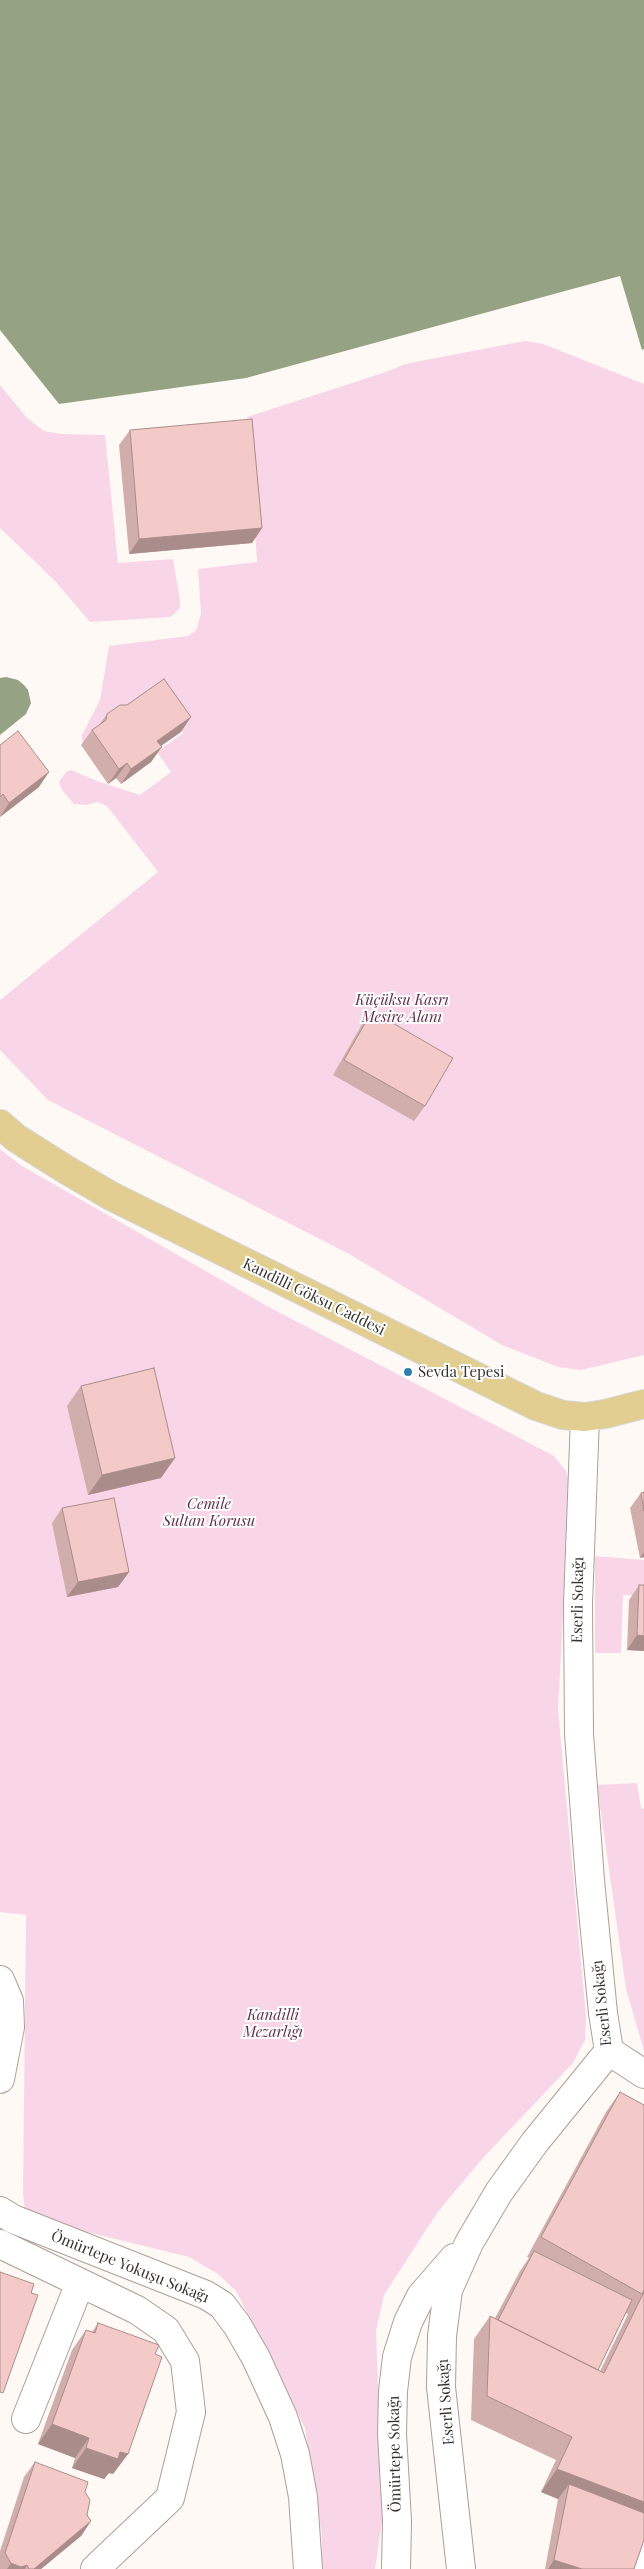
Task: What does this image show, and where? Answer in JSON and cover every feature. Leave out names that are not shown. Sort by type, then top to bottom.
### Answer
[{"type":"main road","name":"Kandilli Göksu Caddesi","points":[[0,1124],[16,1138],[65,1169],[120,1200],[536,1406],[563,1415],[584,1416],[605,1414],[644,1404]]},
{"type":"street","name":"Eserli Sokağı","points":[[461,2569],[442,2387],[442,2345],[448,2290],[469,2243],[499,2192],[535,2142],[609,2051],[603,2013],[587,1851],[579,1726],[578,1604],[584,1416]]},
{"type":"street","points":[[0,1980],[9,2001],[10,2027],[0,2079]]},
{"type":"street","points":[[609,2051],[644,2074]]},
{"type":"street","name":"Ömürtepe Yokuşu Sokağı","points":[[0,2211],[13,2219],[206,2295],[222,2306],[237,2325],[256,2358],[282,2417],[295,2454],[303,2497],[308,2569]]},
{"type":"street","name":"Ömürtepe Sokağı","points":[[396,2569],[397,2538],[392,2434],[393,2391],[397,2357],[408,2322],[421,2296],[441,2271],[469,2243]]},
{"type":"street","points":[[0,2244],[137,2310],[166,2330],[185,2361],[190,2412],[170,2498],[95,2569]]},
{"type":"street","points":[[26,2419],[80,2283]]},
{"type":"street","points":[[638,2569],[644,2555]]},
{"type":"green space","name":"Küçüksu Kasrı Mesire Alanı","points":[[525,341],[543,344],[644,384],[644,1355],[581,1370],[558,1367],[502,1345],[349,1254],[48,1100],[0,1050],[0,1000],[158,872],[107,806],[97,802],[87,805],[74,804],[62,790],[59,782],[66,772],[71,770],[140,795],[171,772],[157,752],[183,733],[154,691],[95,727],[93,734],[82,742],[82,735],[100,700],[109,646],[188,636],[196,630],[201,614],[198,569],[257,562],[247,417],[386,372],[405,364]]},
{"type":"green space","points":[[0,385],[27,418],[44,431],[61,434],[105,435],[118,563],[173,559],[180,608],[170,617],[90,622],[55,581],[0,528]]},
{"type":"green space","points":[[0,1149],[22,1166],[267,1306],[554,1456],[566,1471],[570,1487],[558,1709],[586,2017],[585,2040],[573,2063],[482,2159],[437,2213],[384,2295],[376,2331],[383,2515],[375,2569],[322,2569],[322,2536],[305,2428],[236,2291],[218,2274],[189,2257],[26,2217],[23,2195],[26,1915],[0,1912]]},
{"type":"green space","points":[[595,1556],[644,1560],[644,1596],[623,1595],[621,1653],[595,1653]]},
{"type":"green space","points":[[637,1783],[641,1808],[644,1809],[644,2051],[626,1989],[597,1785]]},
{"type":"shaded area","points":[[0,0],[644,0],[644,349],[642,350],[620,276],[246,378],[59,404],[0,330]]},
{"type":"shaded area","points":[[6,677],[18,680],[24,685],[28,690],[31,703],[26,714],[0,735],[0,678]]},
{"type":"building","points":[[252,419],[262,528],[139,539],[130,430]]},
{"type":"building","points":[[164,679],[191,717],[157,741],[162,747],[131,769],[127,763],[119,769],[92,730],[106,720],[107,714],[120,705],[127,705]]},
{"type":"building","points":[[18,731],[49,772],[9,803],[3,794],[0,797],[0,745]]},
{"type":"building","points":[[372,1011],[453,1058],[425,1106],[344,1060]]},
{"type":"building","points":[[154,1368],[175,1458],[102,1475],[81,1386]]},
{"type":"building","points":[[644,1492],[644,1511],[641,1493]]},
{"type":"building","points":[[114,1498],[129,1572],[78,1582],[62,1508]]},
{"type":"building","points":[[639,1585],[644,1585],[644,1636],[637,1635]]},
{"type":"building","points":[[620,2092],[644,2105],[644,2290],[642,2294],[541,2237]]},
{"type":"building","points":[[534,2251],[632,2300],[598,2370],[498,2320]]},
{"type":"building","points":[[0,2272],[34,2284],[31,2293],[38,2295],[3,2393],[0,2392]]},
{"type":"building","points":[[644,2292],[644,2502],[557,2469],[572,2437],[487,2396],[490,2316],[604,2373]]},
{"type":"building","points":[[98,2323],[159,2345],[155,2354],[162,2357],[128,2454],[120,2452],[118,2459],[86,2448],[89,2438],[52,2424],[86,2330],[95,2333]]},
{"type":"building","points":[[35,2462],[88,2482],[85,2492],[90,2500],[87,2515],[91,2521],[34,2569],[29,2569],[27,2565],[21,2567],[11,2563],[5,2553]]},
{"type":"building","points":[[569,2484],[644,2513],[644,2540],[634,2569],[582,2569],[554,2560]]},
{"type":"place","name":"Sevda Tepesi","points":[[408,1372]]},
{"type":"park label","name":"Cemile Sultan Korusu","points":[[209,1512]]},
{"type":"park label","name":"Kandilli Mezarlığı","points":[[273,2024]]}]
